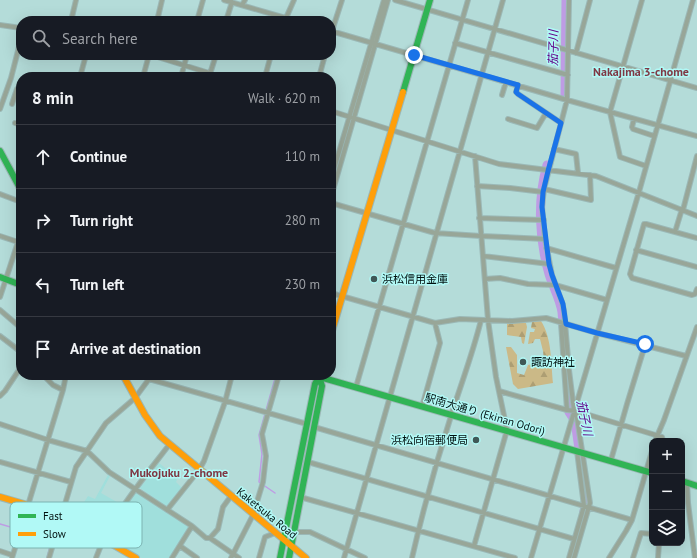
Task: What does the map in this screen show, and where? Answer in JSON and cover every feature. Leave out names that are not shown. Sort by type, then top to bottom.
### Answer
[{"type":"main road","points":[[336,316],[343,297],[430,0]]},
{"type":"main road","points":[[0,152],[16,181]]},
{"type":"main road","points":[[0,277],[16,283]]},
{"type":"main road","name":"Kaketsuka Road","points":[[126,380],[145,415],[160,436],[169,445],[306,558]]},
{"type":"main road","points":[[280,558],[316,380]]},
{"type":"main road","points":[[289,558],[322,386],[319,380]]},
{"type":"main road","name":"駅南大通り (Ekinan Odori)","points":[[331,380],[649,472]]},
{"type":"main road","points":[[0,497],[18,502]]},
{"type":"main road","points":[[120,548],[136,558]]},
{"type":"street","points":[[72,16],[76,0]]},
{"type":"street","points":[[158,16],[162,0]]},
{"type":"street","points":[[198,16],[203,0]]},
{"type":"street","points":[[224,0],[272,16]]},
{"type":"street","points":[[242,5],[245,0]]},
{"type":"street","points":[[287,16],[294,0]]},
{"type":"street","points":[[336,17],[342,0]]},
{"type":"street","points":[[336,164],[373,43],[384,0]]},
{"type":"street","points":[[373,43],[388,0]]},
{"type":"street","points":[[395,0],[697,88]]},
{"type":"street","points":[[356,387],[468,0]]},
{"type":"street","points":[[344,558],[503,0]]},
{"type":"street","points":[[569,0],[567,100],[554,149],[546,171],[542,191],[542,220],[547,264],[553,285],[563,304],[563,323],[569,370],[572,412],[590,503],[574,558]]},
{"type":"street","points":[[576,53],[590,0]]},
{"type":"street","points":[[642,0],[610,112],[620,157],[646,166]]},
{"type":"street","points":[[531,558],[564,447],[572,412],[639,192],[693,0]]},
{"type":"street","points":[[228,16],[232,2]]},
{"type":"street","points":[[0,25],[16,27]]},
{"type":"street","points":[[336,33],[697,136]]},
{"type":"street","points":[[455,43],[568,75]]},
{"type":"street","points":[[0,109],[12,78],[16,60]]},
{"type":"street","points":[[81,72],[85,60]]},
{"type":"street","points":[[145,72],[149,60]]},
{"type":"street","points":[[165,60],[201,72]]},
{"type":"street","points":[[182,72],[186,60]]},
{"type":"street","points":[[211,72],[214,60]]},
{"type":"street","points":[[266,72],[270,60]]},
{"type":"street","points":[[320,72],[324,60]]},
{"type":"street","points":[[502,95],[506,82]]},
{"type":"street","points":[[518,85],[516,92],[518,94],[561,123]]},
{"type":"street","points":[[12,104],[16,92]]},
{"type":"street","points":[[336,112],[501,164],[546,171],[578,173],[603,178],[697,216]]},
{"type":"street","points":[[508,119],[537,128],[546,113]]},
{"type":"street","points":[[336,177],[351,117]]},
{"type":"street","points":[[634,119],[633,129],[654,136]]},
{"type":"street","points":[[554,149],[576,154],[578,173]]},
{"type":"street","points":[[474,546],[507,430],[496,376],[488,320],[475,156]]},
{"type":"street","points":[[675,232],[697,156]]},
{"type":"street","points":[[477,186],[542,191],[591,200],[590,175]]},
{"type":"street","points":[[0,194],[16,200]]},
{"type":"street","points":[[336,205],[436,233],[544,238]]},
{"type":"street","points":[[479,218],[542,220]]},
{"type":"street","points":[[697,238],[646,224],[643,226],[630,274],[630,276],[692,295],[695,294],[697,289]]},
{"type":"street","points":[[0,236],[16,241]]},
{"type":"street","points":[[0,297],[16,248]]},
{"type":"street","points":[[546,248],[616,268]]},
{"type":"street","points":[[636,250],[697,267]]},
{"type":"street","points":[[483,256],[547,264]]},
{"type":"street","points":[[485,279],[500,278],[528,284],[553,285],[607,300]]},
{"type":"street","points":[[336,295],[435,323],[460,319],[512,321],[544,318],[686,356]]},
{"type":"street","points":[[0,310],[16,324]]},
{"type":"street","points":[[412,558],[437,463],[451,415],[469,365],[481,320]]},
{"type":"street","points":[[422,407],[440,343],[435,323]]},
{"type":"street","points":[[656,438],[664,420],[697,327]]},
{"type":"street","points":[[0,336],[16,348]]},
{"type":"street","points":[[611,460],[645,344]]},
{"type":"street","points":[[0,396],[16,374]]},
{"type":"street","points":[[48,380],[55,386],[63,390]]},
{"type":"street","points":[[30,502],[65,380]]},
{"type":"street","points":[[66,502],[76,467],[106,423],[135,398],[146,380]]},
{"type":"street","points":[[157,380],[225,402],[307,424]]},
{"type":"street","points":[[167,510],[199,470],[204,461],[217,428],[231,380]]},
{"type":"street","points":[[232,556],[253,515],[262,482],[266,456],[262,434],[277,380]]},
{"type":"street","points":[[499,391],[572,412],[621,424],[662,438]]},
{"type":"street","points":[[0,424],[87,451],[110,472],[192,526],[206,538],[210,538],[232,556],[239,558]]},
{"type":"street","points":[[314,426],[632,520]]},
{"type":"street","points":[[127,502],[169,445]]},
{"type":"street","points":[[569,558],[584,506],[579,452]]},
{"type":"street","points":[[0,462],[71,482]]},
{"type":"street","points":[[308,462],[574,539]]},
{"type":"street","points":[[609,558],[632,520],[649,472]]},
{"type":"street","points":[[689,484],[688,504],[696,558]]},
{"type":"street","points":[[210,538],[218,529],[223,507],[231,496]]},
{"type":"street","points":[[300,497],[515,558]]},
{"type":"street","points":[[172,558],[192,526]]},
{"type":"street","points":[[294,532],[310,532],[365,558]]},
{"type":"street","points":[[259,558],[265,537],[275,533]]},
{"type":"street","points":[[633,558],[641,533],[649,534]]},
{"type":"street","points":[[180,546],[197,558]]},
{"type":"street","points":[[658,558],[659,546]]},
{"type":"street","points":[[49,558],[52,548]]},
{"type":"street","points":[[96,558],[100,548]]},
{"type":"street","points":[[0,551],[12,556]]},
{"type":"shaded area","points":[[159,463],[170,472],[182,488],[166,507],[140,488]]},
{"type":"shaded area","points":[[109,473],[111,474],[101,493],[117,502],[84,502],[88,496],[95,499]]},
{"type":"shaded area","points":[[135,492],[189,527],[169,558],[142,558],[125,548],[142,548],[142,502],[129,502]]},
{"type":"green space","points":[[541,321],[545,328],[549,343],[553,383],[518,389],[513,384],[506,347],[511,347],[517,355],[517,373],[524,375],[528,365],[544,361],[540,339],[535,339],[533,343],[528,344],[530,332],[534,332],[535,329],[531,328],[532,322]]},
{"type":"green space","points":[[507,323],[526,323],[527,327],[524,344],[522,343],[521,337],[507,335]]},
{"type":"waterway","name":"茄子川","points":[[565,97],[566,0]]},
{"type":"waterway","points":[[336,171],[350,123]]},
{"type":"waterway","name":"茄子川","points":[[547,165],[542,192],[540,220],[541,233],[549,274],[560,302],[562,312],[570,407],[569,412],[575,421],[586,497],[584,512]]},
{"type":"waterway","points":[[275,380],[259,435],[262,454],[259,482],[275,493]]},
{"type":"waterway","points":[[0,524],[10,527]]},
{"type":"waterway","points":[[47,558],[50,548]]},
{"type":"traffic: fast","points":[[403,92],[430,0]]},
{"type":"traffic: fast","points":[[0,151],[16,181]]},
{"type":"traffic: fast","points":[[0,277],[16,283]]},
{"type":"traffic: fast","points":[[280,558],[315,384],[317,380]]},
{"type":"traffic: fast","points":[[289,558],[322,386],[320,380]]},
{"type":"traffic: fast","points":[[330,380],[649,472]]},
{"type":"traffic: fast","points":[[685,482],[697,486]]},
{"type":"traffic: slow","points":[[336,317],[403,92]]},
{"type":"traffic: slow","points":[[126,380],[145,415],[160,436],[306,558]]},
{"type":"traffic: slow","points":[[0,497],[17,502]]},
{"type":"traffic: slow","points":[[119,548],[136,558]]},
{"type":"place","name":"浜松信用金庫","points":[[374,279]]},
{"type":"place","name":"諏訪神社","points":[[523,362]]},
{"type":"place","name":"浜松向宿郵便局","points":[[476,440]]},
{"type":"district","name":"Nakajima 3-chome","points":[[641,71]]},
{"type":"district","name":"Mukojuku 2-chome","points":[[179,472]]},
{"type":"route","points":[[414,55],[518,85],[516,92],[518,94],[561,123],[543,192],[542,207],[549,264],[563,304],[566,324],[645,344]]}]
